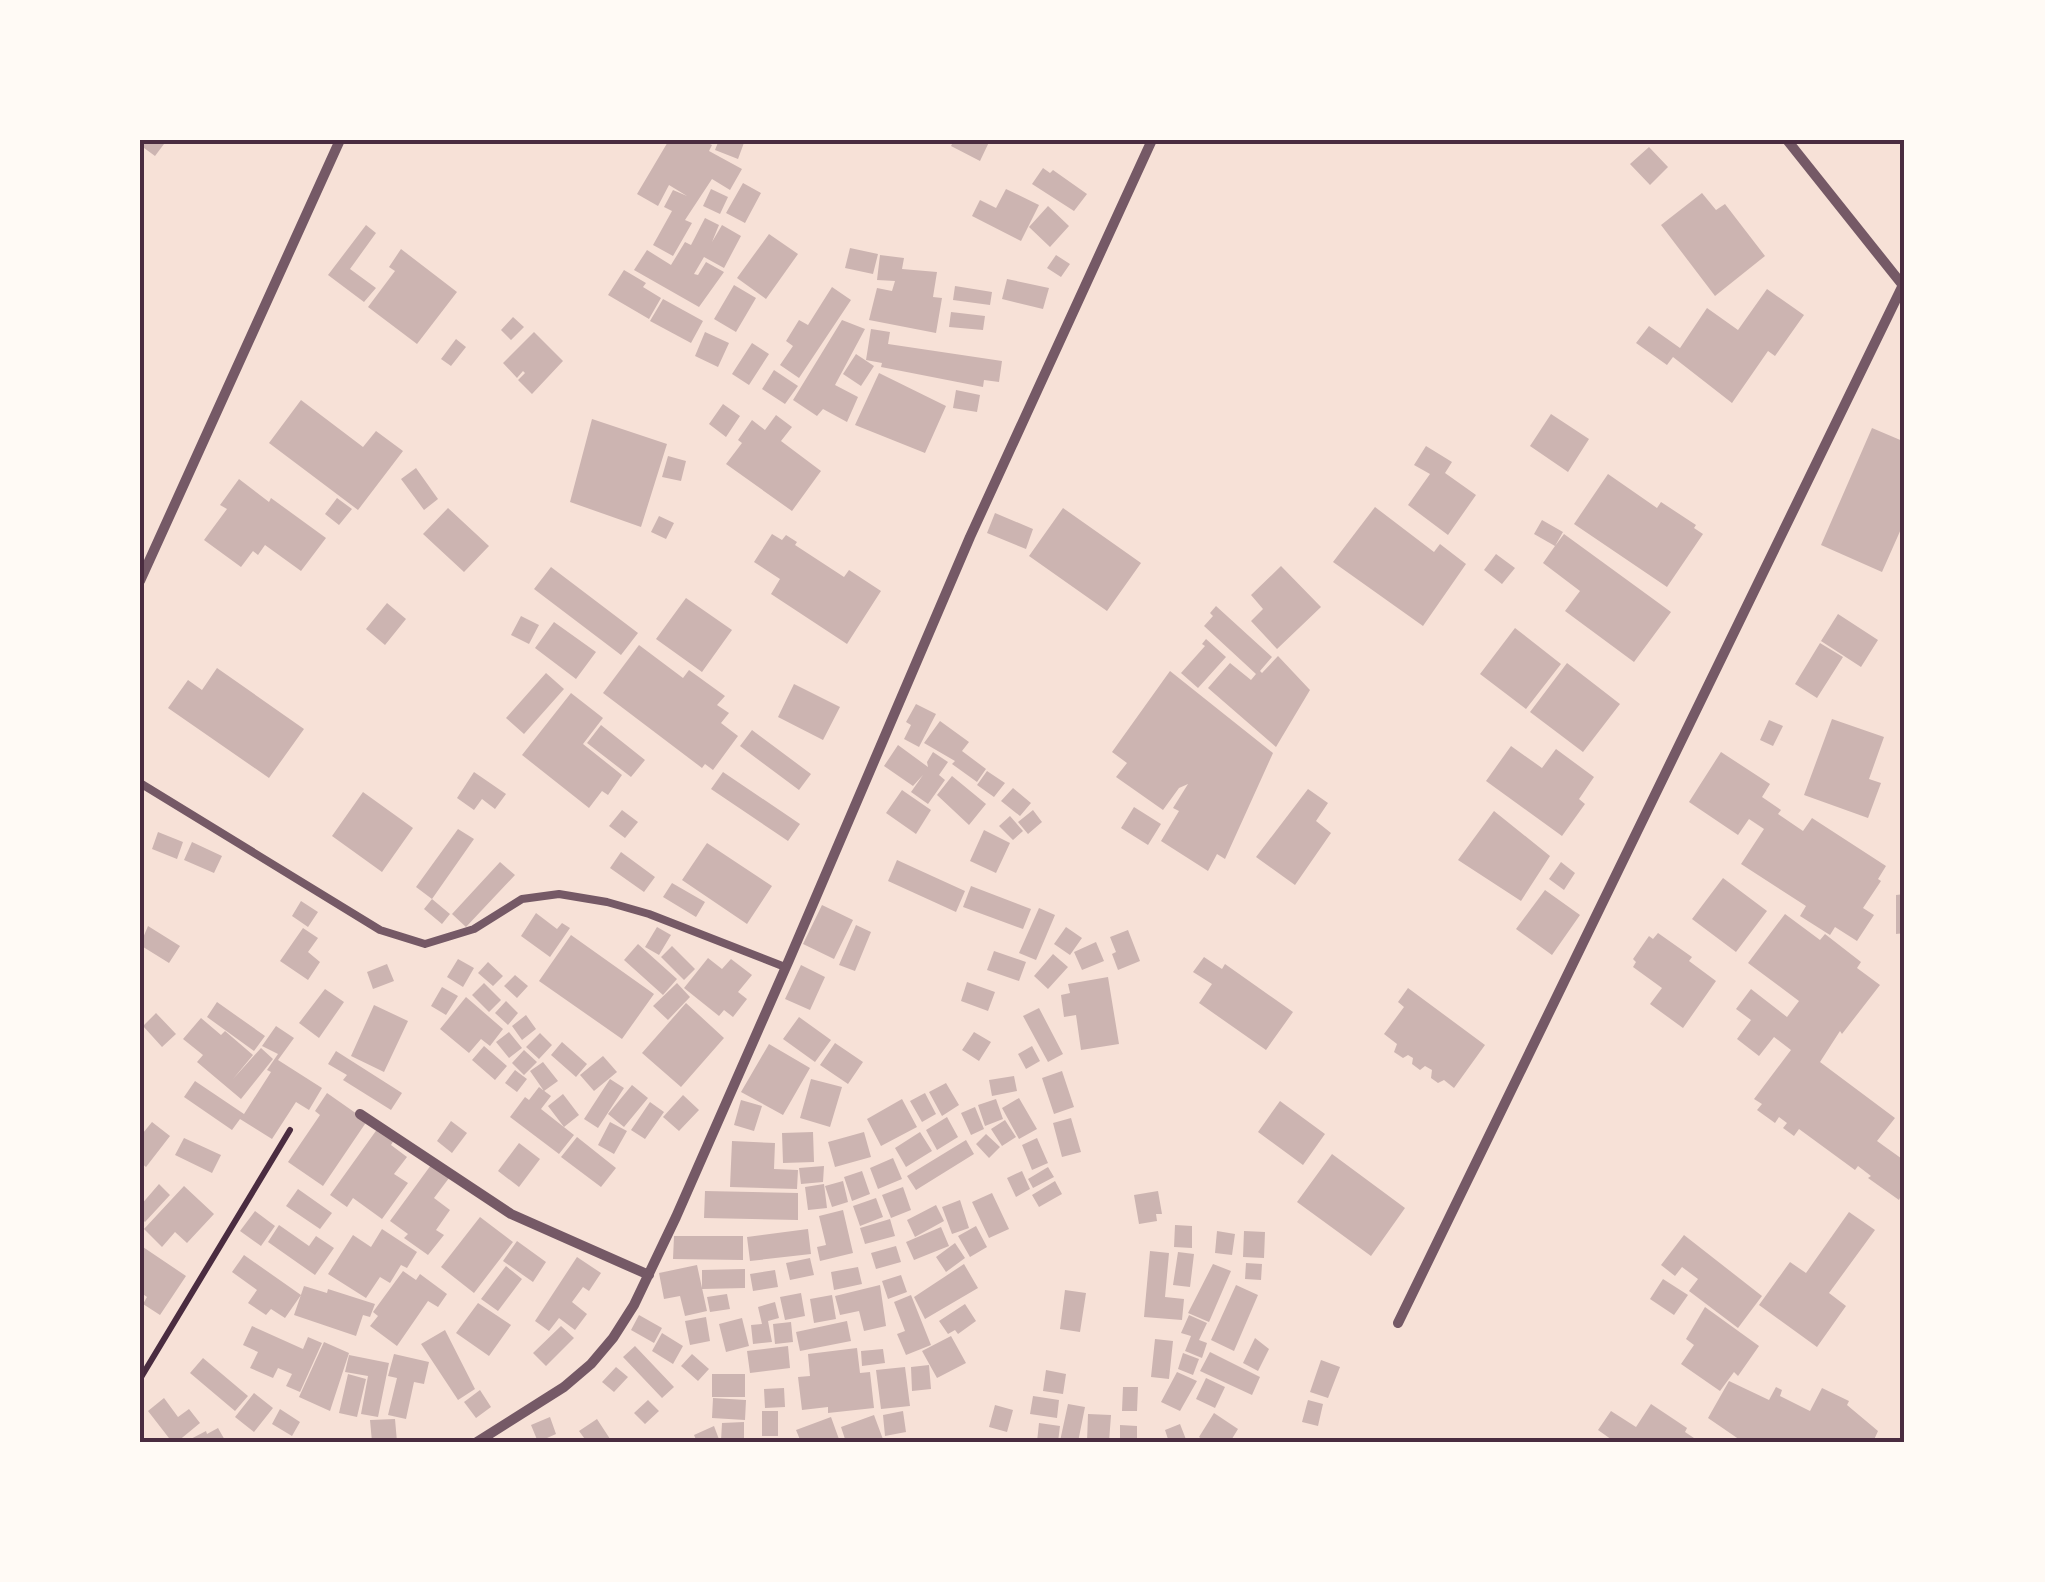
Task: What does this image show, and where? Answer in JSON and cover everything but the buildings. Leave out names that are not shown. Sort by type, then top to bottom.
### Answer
[{"type":"street","points":[[140,582],[340,140]]},
{"type":"street","points":[[476,1442],[564,1387],[591,1364],[613,1338],[649,1275],[970,537],[1152,140]]},
{"type":"street","points":[[1398,1323],[1904,287],[1787,140]]},
{"type":"street","points":[[360,1114],[511,1214],[649,1275]]},
{"type":"lane","points":[[140,783],[380,930],[425,944],[474,929],[522,899],[559,894],[649,914],[785,967]]},
{"type":"path","points":[[140,1379],[290,1130]]}]
